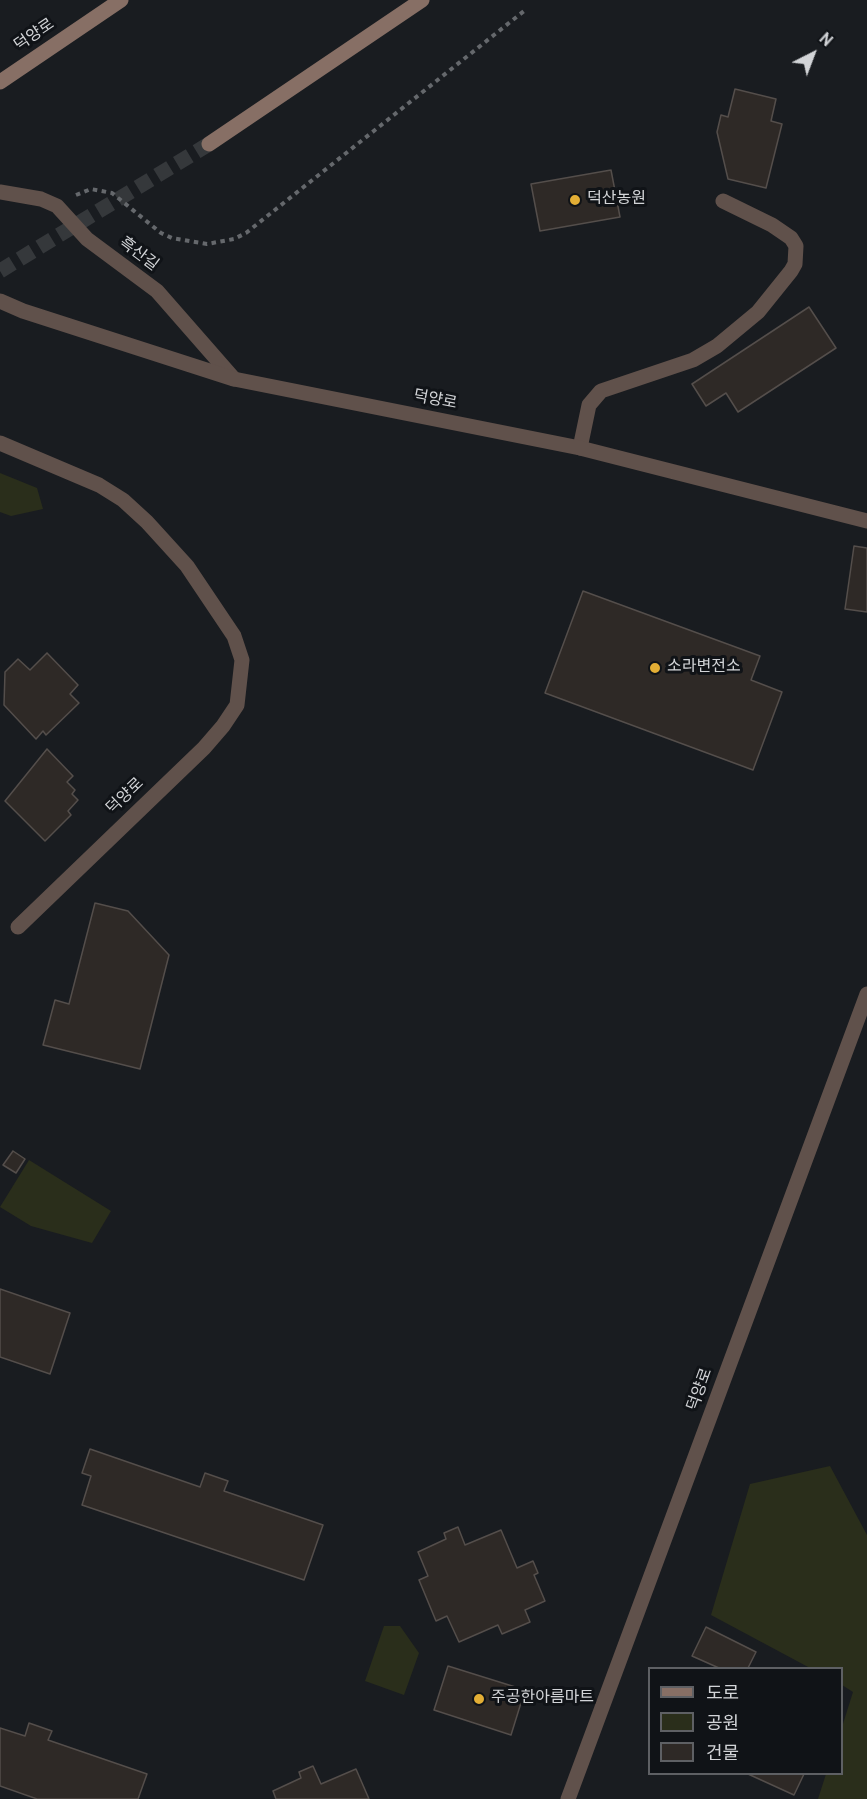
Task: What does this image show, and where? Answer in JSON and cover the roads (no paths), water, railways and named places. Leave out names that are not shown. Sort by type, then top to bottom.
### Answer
[{"type":"main road","name":"덕양로","points":[[0,82],[121,0]]},
{"type":"main road","points":[[209,144],[422,0]]},
{"type":"street","name":"흑산길","points":[[0,192],[41,200],[57,206],[87,239],[157,291],[234,380]]},
{"type":"street","points":[[580,448],[589,405],[601,391],[693,360],[717,346],[758,312],[791,272],[795,264],[796,246],[791,238],[771,225],[723,201]]},
{"type":"street","name":"덕양로","points":[[0,301],[23,311],[234,380],[580,448],[867,521]]},
{"type":"street","name":"덕양로","points":[[0,443],[99,485],[123,500],[147,522],[194,575],[234,636],[242,660],[237,705],[223,726],[204,748],[18,927]]},
{"type":"street","name":"덕양로","points":[[568,1799],[867,994]]},
{"type":"tunnel","points":[[0,271],[209,144]]},
{"type":"place","name":"덕산농원","points":[[575,200]]},
{"type":"place","name":"소라변전소","points":[[655,668]]},
{"type":"place","name":"주공한아름마트","points":[[479,1699]]}]
